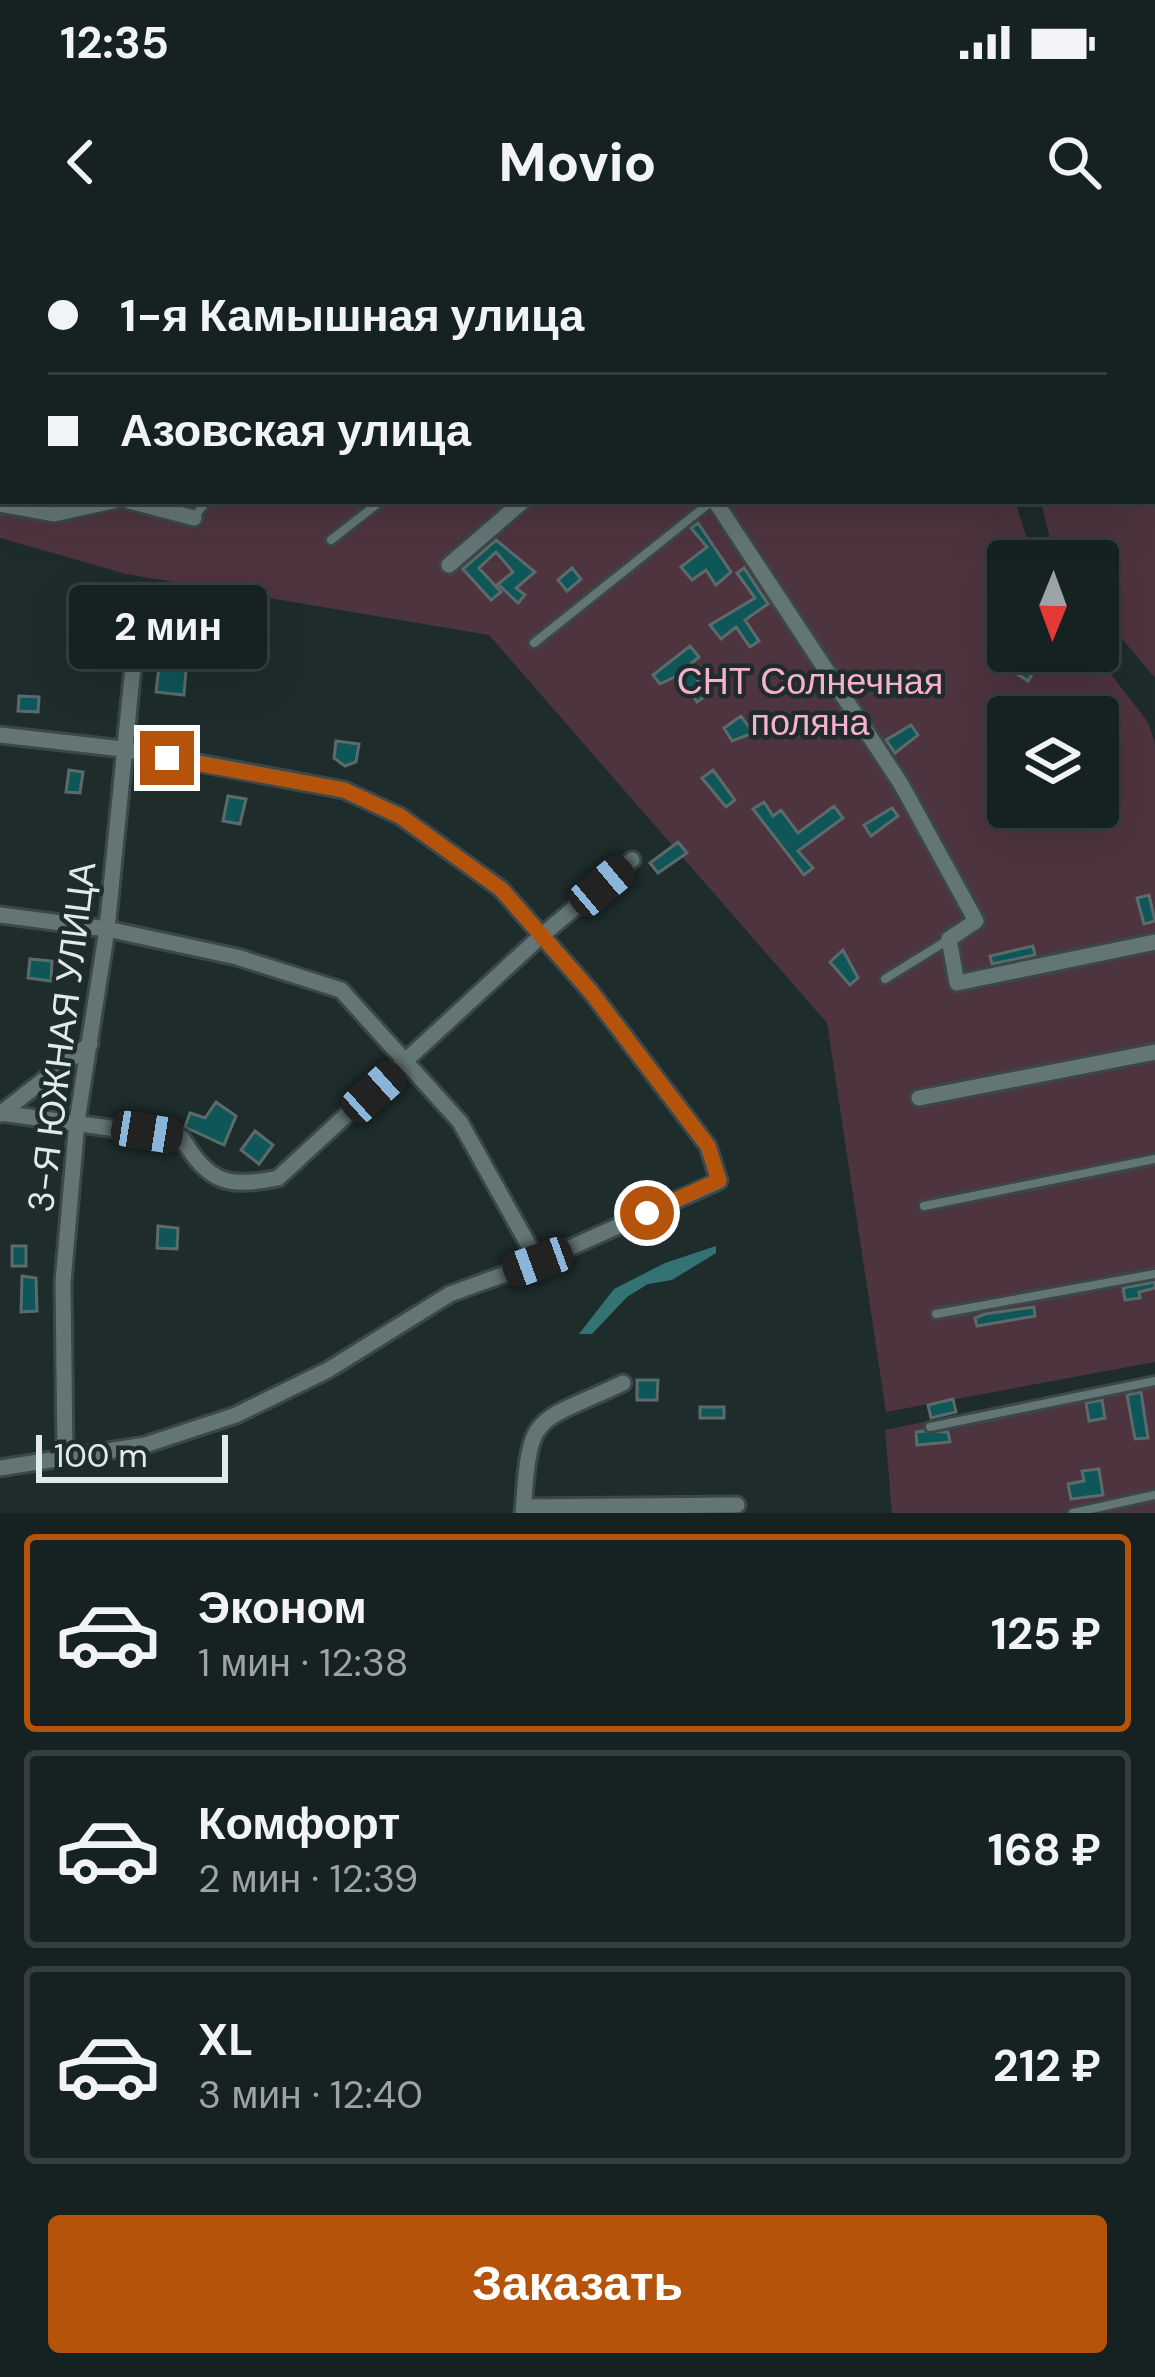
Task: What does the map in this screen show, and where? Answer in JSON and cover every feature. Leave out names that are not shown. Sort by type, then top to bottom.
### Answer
[{"type":"street","points":[[0,504],[54,514],[99,504]]},
{"type":"street","points":[[140,504],[194,518]]},
{"type":"street","points":[[449,565],[520,504]]},
{"type":"street","points":[[715,504],[901,784],[976,921],[949,939],[957,982],[1155,942]]},
{"type":"street","name":"3-Я ЮЖНАЯ УЛИЦА","points":[[65,1457],[63,1282],[77,1121],[107,929],[137,626]]},
{"type":"street","points":[[0,735],[123,749],[344,790],[400,816],[501,889],[591,992],[708,1146],[719,1180],[538,1262],[450,1294],[328,1370],[236,1415],[145,1445],[0,1468]]},
{"type":"street","points":[[0,1113],[182,1138],[202,1171],[242,1185],[278,1178],[541,936],[632,860]]},
{"type":"street","points":[[0,915],[107,929],[236,957],[340,990],[460,1122],[538,1262]]},
{"type":"street","points":[[0,1113],[91,1044]]},
{"type":"street","points":[[919,1097],[1155,1052]]},
{"type":"street","points":[[623,1383],[541,1421],[528,1441],[523,1510],[586,1502],[737,1505]]},
{"type":"lane","points":[[194,518],[204,504]]},
{"type":"lane","points":[[331,540],[377,504]]},
{"type":"lane","points":[[535,643],[709,504]]},
{"type":"lane","points":[[885,979],[949,939]]},
{"type":"lane","points":[[923,1206],[1155,1160]]},
{"type":"lane","points":[[936,1314],[1155,1274]]},
{"type":"lane","points":[[930,1427],[1155,1381]]},
{"type":"lane","points":[[1073,1513],[1155,1495]]},
{"type":"green space","name":"СНТ Солнечная поляна","points":[[0,504],[1016,504],[1027,540],[987,540],[987,672],[1109,672],[1148,722],[1155,743],[1155,1362],[886,1412],[827,1023],[489,635],[126,574],[0,538]]},
{"type":"green space","points":[[1042,504],[1155,504],[1155,678],[1119,635],[1119,540],[1050,540]]},
{"type":"green space","points":[[1155,1374],[1155,1513],[892,1513],[885,1430]]},
{"type":"water","points":[[716,1246],[716,1253],[672,1280],[648,1284],[627,1297],[592,1334],[579,1334],[614,1289],[665,1263]]},
{"type":"building","points":[[698,523],[731,572],[716,585],[706,570],[692,580],[681,567],[707,547],[691,528]]},
{"type":"building","points":[[496,540],[535,572],[516,588],[525,595],[518,603],[498,584],[513,572],[496,552],[479,568],[501,592],[491,600],[463,569]]},
{"type":"building","points":[[572,568],[581,579],[567,591],[558,580]]},
{"type":"building","points":[[744,568],[768,604],[745,620],[759,641],[750,647],[736,627],[721,639],[710,625],[755,598],[737,573]]},
{"type":"building","points":[[690,646],[699,657],[688,666],[707,695],[697,702],[679,675],[660,684],[653,675]]},
{"type":"building","points":[[159,667],[186,670],[184,695],[156,692]]},
{"type":"building","points":[[19,696],[39,697],[38,712],[18,711]]},
{"type":"building","points":[[741,716],[753,733],[732,741],[724,728]]},
{"type":"building","points":[[911,725],[918,735],[895,753],[886,740]]},
{"type":"building","points":[[336,741],[359,744],[356,762],[345,766],[334,758]]},
{"type":"building","points":[[69,770],[83,772],[80,793],[66,792]]},
{"type":"building","points":[[713,770],[735,800],[726,807],[702,778]]},
{"type":"building","points":[[228,796],[246,799],[240,824],[223,821]]},
{"type":"building","points":[[764,802],[773,816],[781,810],[798,833],[834,806],[843,818],[798,851],[813,868],[804,875],[753,809]]},
{"type":"building","points":[[892,808],[898,816],[871,836],[864,825]]},
{"type":"building","points":[[678,842],[687,853],[658,873],[650,863]]},
{"type":"building","points":[[1149,895],[1155,921],[1144,924],[1137,898]]},
{"type":"building","points":[[1033,946],[1035,955],[992,964],[990,956]]},
{"type":"building","points":[[843,950],[858,978],[850,985],[830,962]]},
{"type":"building","points":[[30,959],[52,961],[51,981],[28,978]]},
{"type":"building","points":[[216,1102],[236,1116],[224,1145],[185,1127],[190,1113],[205,1118]]},
{"type":"building","points":[[255,1131],[273,1145],[259,1164],[241,1150]]},
{"type":"building","points":[[158,1226],[178,1228],[177,1249],[157,1248]]},
{"type":"building","points":[[12,1246],[26,1246],[26,1266],[12,1266]]},
{"type":"building","points":[[22,1276],[36,1278],[37,1311],[21,1312]]},
{"type":"building","points":[[1155,1282],[1155,1288],[1139,1292],[1140,1298],[1125,1300],[1123,1288]]},
{"type":"building","points":[[1034,1307],[1035,1316],[977,1326],[975,1318],[985,1314]]},
{"type":"building","points":[[637,1380],[658,1380],[657,1400],[637,1400]]},
{"type":"building","points":[[1141,1392],[1148,1438],[1135,1439],[1127,1395]]},
{"type":"building","points":[[953,1399],[956,1412],[931,1418],[928,1405]]},
{"type":"building","points":[[1102,1400],[1105,1418],[1089,1421],[1086,1403]]},
{"type":"building","points":[[700,1407],[724,1407],[724,1418],[700,1418]]},
{"type":"building","points":[[916,1432],[948,1432],[950,1442],[917,1445]]},
{"type":"building","points":[[1099,1469],[1103,1495],[1071,1499],[1068,1484],[1084,1481],[1082,1471]]},
{"type":"route","points":[[167,758],[344,790],[400,816],[501,889],[591,992],[708,1146],[719,1180],[647,1213]]}]
